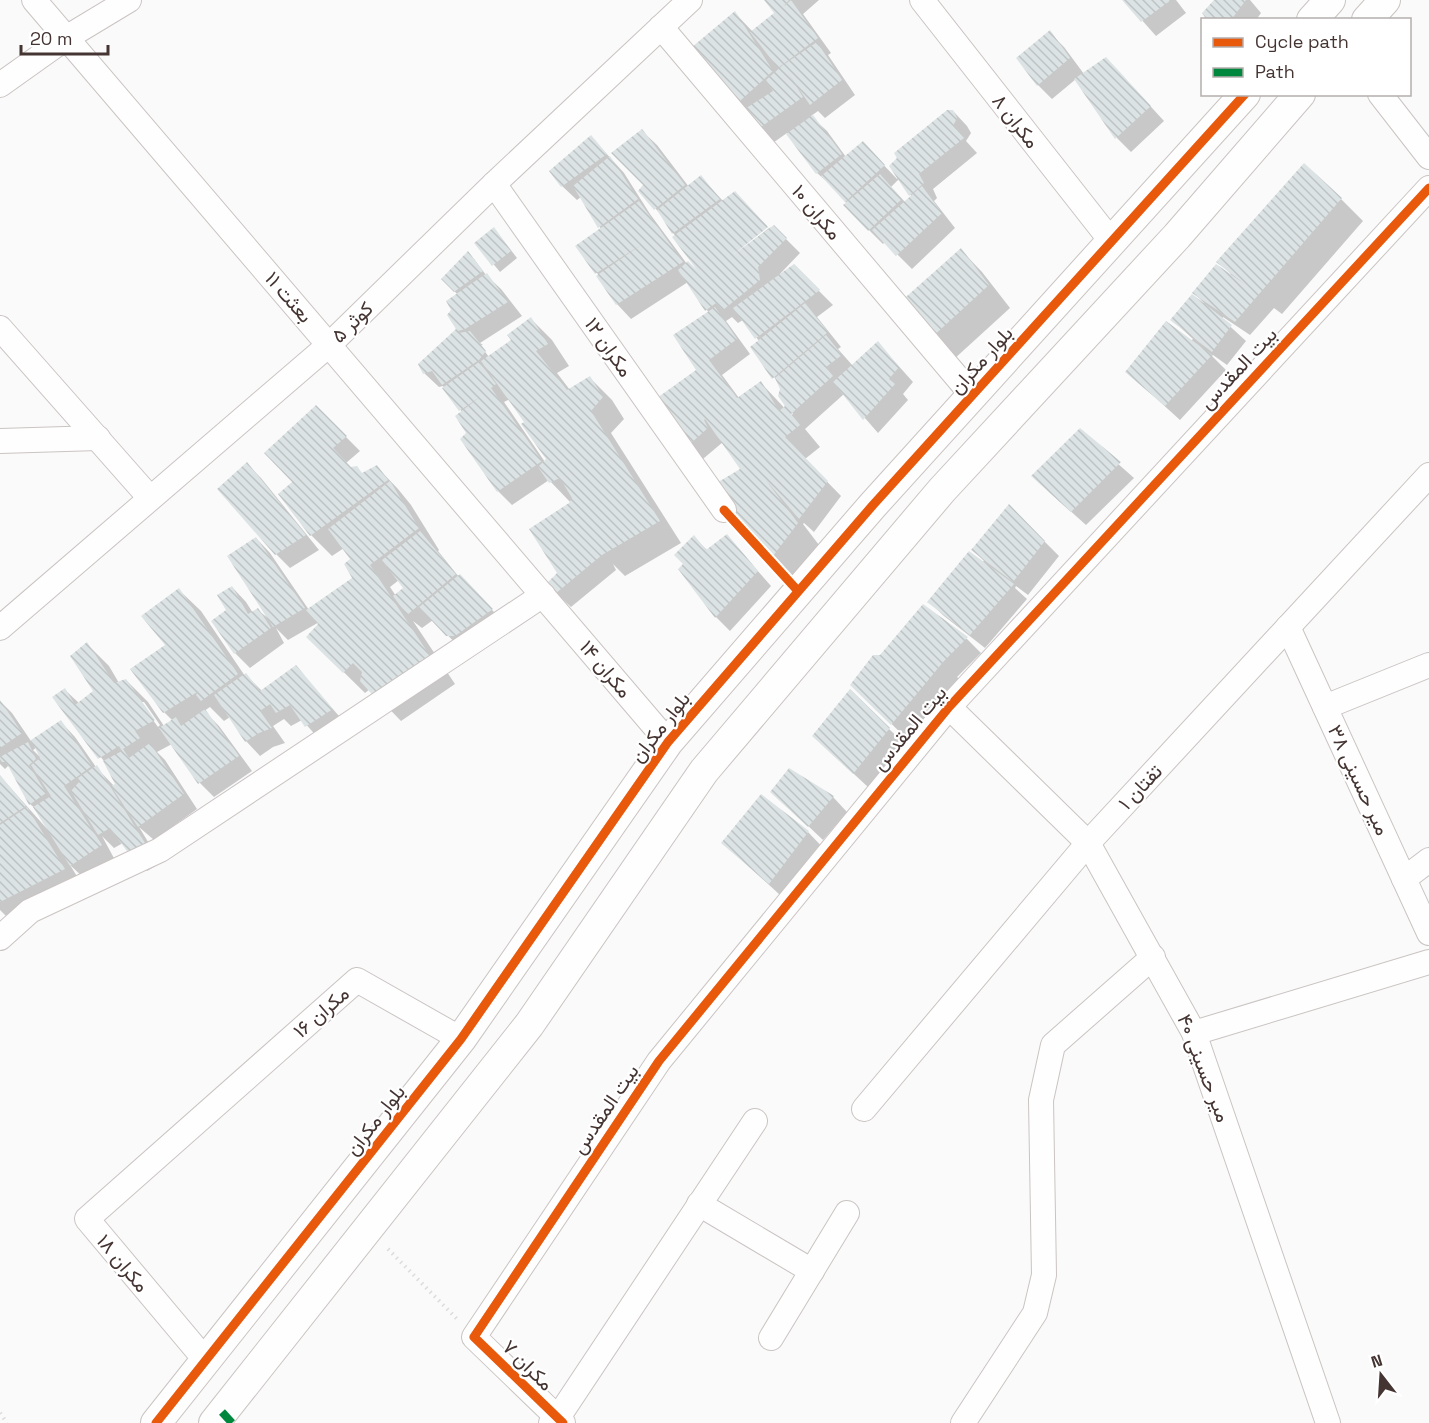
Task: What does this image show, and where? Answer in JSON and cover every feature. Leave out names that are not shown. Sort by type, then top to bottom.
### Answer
[{"type":"street","name":"بعثت ۱۱","points":[[34,0],[543,595]]},
{"type":"street","points":[[0,85],[66,39],[129,0]]},
{"type":"street","name":"کوثر ۵","points":[[0,628],[330,344],[690,0]]},
{"type":"street","name":"مکران ۸","points":[[922,0],[1112,242]]},
{"type":"street","points":[[1314,18],[1330,0]]},
{"type":"street","points":[[1369,18],[1385,0]]},
{"type":"street","name":"مکران ۱۰","points":[[661,27],[973,396]]},
{"type":"street","name":"بلوار مکران","points":[[156,1423],[184,1386],[207,1362],[461,1040],[668,742],[873,505],[1243,96]]},
{"type":"street","points":[[214,1423],[530,1025],[704,771],[942,490],[1177,236],[1298,96]]},
{"type":"street","points":[[1382,96],[1429,157]]},
{"type":"street","name":"مکران ۱۲","points":[[495,184],[723,510]]},
{"type":"street","name":"بیت المقدس","points":[[474,1337],[659,1061],[949,707],[1429,188]]},
{"type":"street","points":[[1071,288],[1101,318]]},
{"type":"street","points":[[0,328],[150,498]]},
{"type":"street","points":[[0,441],[98,438]]},
{"type":"street","name":"تفتان ۱","points":[[864,1109],[1088,843],[1429,475]]},
{"type":"street","points":[[0,938],[30,911],[160,849],[543,595]]},
{"type":"street","name":"مکران ۱۴","points":[[543,595],[668,742]]},
{"type":"street","name":"میر حسینی ۳۸","points":[[1288,627],[1429,933]]},
{"type":"street","points":[[1325,707],[1429,665]]},
{"type":"street","name":"میر حسینی ۴۰","points":[[949,707],[1088,843],[1194,1033],[1328,1423]]},
{"type":"street","points":[[1404,879],[1429,860]]},
{"type":"street","points":[[963,1423],[1035,1313],[1042,1285],[1044,1264],[1041,1100],[1053,1045],[1152,957]]},
{"type":"street","points":[[1194,1033],[1429,962]]},
{"type":"street","name":"مکران ۱۶","points":[[222,1100],[357,980],[461,1040]]},
{"type":"street","name":"مکران ۱۸","points":[[207,1362],[87,1220],[222,1100]]},
{"type":"street","points":[[557,1422],[754,1121]]},
{"type":"street","points":[[699,1204],[812,1270]]},
{"type":"street","points":[[771,1338],[847,1213]]},
{"type":"street","name":"مکران ۷","points":[[474,1337],[557,1422]]},
{"type":"path","points":[[0,1413],[7,1423]]},
{"type":"building","points":[[764,0],[789,0],[783,7],[791,0],[818,38],[778,68],[750,32],[774,13]]},
{"type":"building","points":[[1122,0],[1171,0],[1141,22]]},
{"type":"building","points":[[1214,0],[1246,0],[1232,18],[1206,18],[1202,13]]},
{"type":"building","points":[[735,11],[773,71],[731,109],[692,47]]},
{"type":"building","points":[[1050,30],[1070,58],[1037,86],[1016,58]]},
{"type":"building","points":[[817,42],[842,80],[810,105],[788,73],[803,97],[754,132],[737,114],[773,91],[766,80],[783,65]]},
{"type":"building","points":[[1106,57],[1151,106],[1115,139],[1074,79]]},
{"type":"building","points":[[947,110],[953,110],[957,118],[953,126],[964,138],[919,174],[924,183],[909,196],[889,166],[897,158],[894,153]]},
{"type":"building","points":[[813,115],[842,154],[816,174],[786,134]]},
{"type":"building","points":[[642,129],[685,185],[654,210],[638,191],[643,185],[611,153]]},
{"type":"building","points":[[591,135],[607,154],[561,187],[549,171]]},
{"type":"building","points":[[863,141],[885,165],[845,202],[821,176]]},
{"type":"building","points":[[610,156],[638,199],[598,228],[573,186]]},
{"type":"building","points":[[1304,163],[1342,198],[1235,322],[1192,293],[1216,264],[1246,285],[1216,262]]},
{"type":"building","points":[[880,174],[902,199],[868,231],[843,205]]},
{"type":"building","points":[[701,175],[720,199],[672,234],[657,210]]},
{"type":"building","points":[[922,186],[942,213],[896,256],[872,230]]},
{"type":"building","points":[[735,191],[768,227],[734,254],[774,225],[787,238],[758,267],[760,280],[723,310],[716,303],[705,311],[678,270],[688,261],[697,270],[672,237]]},
{"type":"building","points":[[639,201],[683,262],[616,305],[596,276],[641,245],[595,274],[575,246]]},
{"type":"building","points":[[494,227],[511,251],[492,266],[474,243]]},
{"type":"building","points":[[961,248],[989,285],[930,339],[898,304]]},
{"type":"building","points":[[468,251],[483,271],[454,292],[441,279]]},
{"type":"building","points":[[794,264],[820,290],[755,339],[733,308]]},
{"type":"building","points":[[487,273],[508,302],[458,331],[459,333],[470,331],[486,351],[479,360],[442,385],[432,371],[423,374],[418,364],[456,329],[447,315],[451,310],[446,301]]},
{"type":"building","points":[[1192,294],[1232,325],[1212,352],[1170,320]]},
{"type":"building","points":[[805,303],[828,332],[772,379],[750,347]]},
{"type":"building","points":[[715,307],[737,339],[709,360],[737,398],[761,381],[779,411],[785,406],[778,396],[780,389],[775,378],[826,335],[842,355],[826,367],[833,376],[791,414],[800,425],[785,437],[828,481],[799,519],[765,479],[798,523],[770,560],[710,487],[740,469],[705,419],[708,428],[682,451],[650,403],[696,370],[673,335]]},
{"type":"building","points":[[531,317],[548,344],[536,351],[567,390],[590,376],[603,397],[591,411],[660,521],[602,555],[555,594],[546,584],[557,573],[529,529],[569,503],[572,498],[560,478],[549,483],[538,467],[546,459],[521,424],[524,422],[481,361],[511,340],[507,335]]},
{"type":"building","points":[[1166,321],[1212,355],[1165,406],[1125,372]]},
{"type":"building","points":[[878,341],[899,367],[889,379],[895,384],[863,420],[833,382]]},
{"type":"building","points":[[479,362],[496,384],[491,388],[542,461],[497,492],[460,439],[466,433],[455,416],[480,397],[459,411],[442,388]]},
{"type":"building","points":[[316,405],[347,436],[333,448],[351,467],[357,466],[362,473],[377,465],[388,480],[310,536],[278,494],[292,482],[264,453]]},
{"type":"building","points":[[1080,428],[1121,462],[1071,512],[1031,476]]},
{"type":"building","points":[[247,462],[306,535],[275,555],[217,489]]},
{"type":"building","points":[[390,481],[419,528],[370,565],[434,662],[378,701],[360,681],[362,672],[353,663],[343,673],[306,637],[318,624],[306,610],[352,578],[344,564],[350,559],[328,529]]},
{"type":"building","points":[[1009,504],[1045,541],[1013,582],[971,550]]},
{"type":"building","points":[[420,531],[456,574],[407,615],[393,596],[403,588],[382,560]]},
{"type":"building","points":[[727,534],[758,571],[715,618],[678,569],[683,564],[674,555],[694,535],[706,550]]},
{"type":"building","points":[[256,537],[305,608],[273,627],[227,556]]},
{"type":"building","points":[[969,551],[1014,584],[970,635],[927,602]]},
{"type":"building","points":[[460,574],[493,609],[455,636],[446,636],[419,607]]},
{"type":"building","points":[[232,586],[248,614],[258,608],[271,628],[234,654],[211,621],[226,610],[217,595]]},
{"type":"building","points":[[179,588],[238,674],[201,701],[196,695],[199,691],[163,713],[130,669],[165,645],[141,616]]},
{"type":"building","points":[[923,604],[968,637],[944,661],[891,725],[850,685],[873,655],[880,655]]},
{"type":"building","points":[[87,642],[114,683],[126,679],[155,720],[135,731],[140,738],[123,749],[129,758],[150,743],[184,794],[138,827],[111,786],[115,784],[103,761],[122,751],[119,746],[98,759],[52,697],[65,688],[75,705],[93,691],[70,656]]},
{"type":"building","points":[[296,665],[333,709],[305,727],[290,705],[276,713],[270,704],[260,711],[272,728],[245,742],[214,695],[246,673],[260,691]]},
{"type":"building","points":[[850,689],[890,728],[853,774],[812,736]]},
{"type":"building","points":[[0,700],[22,733],[0,748]]},
{"type":"building","points":[[205,709],[239,756],[198,784],[159,728],[176,717],[181,726]]},
{"type":"building","points":[[61,720],[92,766],[64,786],[102,845],[70,866],[33,807],[51,796],[31,765],[40,758],[31,740]]},
{"type":"building","points":[[28,742],[36,759],[29,765],[46,793],[29,805],[6,762],[0,759]]},
{"type":"building","points":[[97,765],[148,848],[132,858],[110,828],[98,835],[71,791],[80,781],[78,778]]},
{"type":"building","points":[[789,768],[834,796],[808,827],[770,792]]},
{"type":"building","points":[[0,775],[26,806],[0,823]]},
{"type":"building","points":[[761,794],[809,831],[769,884],[721,843]]},
{"type":"building","points":[[27,807],[65,869],[0,902],[0,825]]},
{"type":"marked path","points":[[222,1412],[232,1423]]},
{"type":"cycle path","points":[[156,1423],[461,1039],[668,742],[873,505],[1243,96]]},
{"type":"cycle path","points":[[563,1423],[474,1337],[659,1061],[949,707],[1429,188]]},
{"type":"cycle path","points":[[724,510],[798,591]]}]
